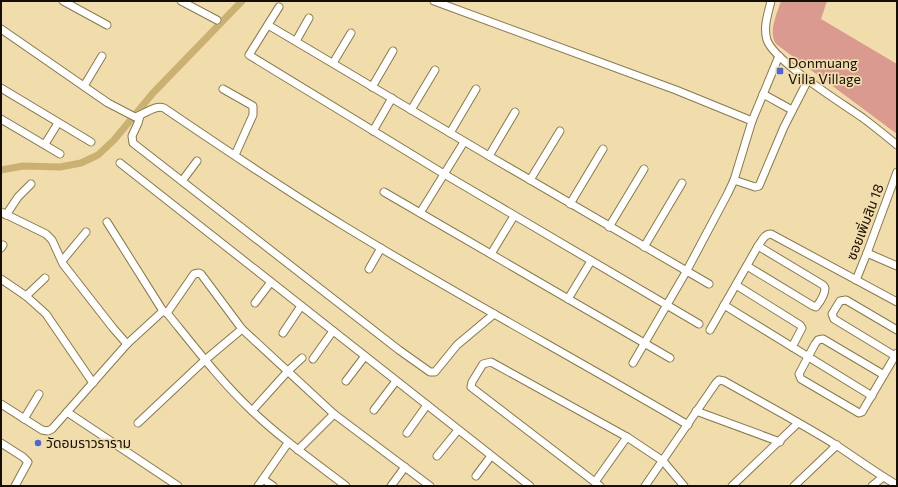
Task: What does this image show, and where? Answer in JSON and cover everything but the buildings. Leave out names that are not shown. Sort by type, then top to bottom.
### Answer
[{"type":"street","points":[[63,1],[107,25]]},
{"type":"street","points":[[181,1],[217,20]]},
{"type":"street","points":[[434,1],[676,90],[752,121]]},
{"type":"street","points":[[771,1],[765,29],[767,40],[771,49],[808,80],[864,119],[897,145]]},
{"type":"street","points":[[279,7],[250,56],[514,216],[699,324]]},
{"type":"street","points":[[296,41],[309,18]]},
{"type":"street","points":[[268,25],[464,142],[709,284]]},
{"type":"street","points":[[1,29],[108,103],[135,116],[138,123],[132,136],[133,143],[399,350],[430,372],[435,372],[456,345],[494,314]]},
{"type":"street","points":[[333,63],[351,33]]},
{"type":"street","points":[[372,87],[393,51]]},
{"type":"street","points":[[84,86],[102,56]]},
{"type":"street","points":[[633,363],[686,272],[734,180],[752,121],[779,56]]},
{"type":"street","points":[[411,110],[435,70]]},
{"type":"street","points":[[734,180],[755,188],[759,186],[792,110],[808,80]]},
{"type":"street","points":[[1,88],[91,142]]},
{"type":"street","points":[[223,89],[253,106],[254,110],[235,155]]},
{"type":"street","points":[[450,133],[476,89]]},
{"type":"street","points":[[763,94],[792,110]]},
{"type":"street","points":[[373,131],[392,98]]},
{"type":"street","points":[[135,116],[160,106],[380,248],[688,425]]},
{"type":"street","points":[[488,156],[515,112]]},
{"type":"street","points":[[1,119],[60,154]]},
{"type":"street","points":[[45,144],[58,123]]},
{"type":"street","points":[[530,180],[560,131]]},
{"type":"street","points":[[420,213],[464,142]]},
{"type":"street","points":[[570,204],[603,149]]},
{"type":"street","points":[[182,181],[197,161]]},
{"type":"street","points":[[120,163],[491,456],[519,483],[530,486]]},
{"type":"street","points":[[609,227],[644,169]]},
{"type":"street","name":"ซอยเพิ่มสิน 18","points":[[856,280],[868,253],[897,172]]},
{"type":"street","points":[[644,247],[682,183]]},
{"type":"street","points":[[31,184],[4,214],[46,234],[52,240],[62,261],[127,344]]},
{"type":"street","points":[[384,192],[670,358]]},
{"type":"street","points":[[491,254],[514,216]]},
{"type":"street","points":[[107,222],[165,312],[227,386],[288,443],[346,486]]},
{"type":"street","points":[[62,261],[86,232]]},
{"type":"street","points":[[710,330],[758,246],[766,235],[771,234],[846,279],[856,280],[897,302]]},
{"type":"street","points":[[747,266],[813,306],[816,307],[818,305],[824,294],[825,288],[823,284],[758,246]]},
{"type":"street","points":[[369,269],[380,248]]},
{"type":"street","points":[[868,253],[897,266]]},
{"type":"street","points":[[568,299],[591,261]]},
{"type":"street","points":[[1,404],[42,430],[48,431],[52,429],[127,344],[165,312],[194,274],[199,273],[204,277],[242,329],[334,414],[430,486]]},
{"type":"street","points":[[26,296],[46,278]]},
{"type":"street","points":[[1,279],[26,296],[46,314],[93,383]]},
{"type":"street","points":[[255,303],[271,282]]},
{"type":"street","points":[[736,286],[800,325],[802,328],[801,332],[792,347]]},
{"type":"street","points":[[884,375],[823,339],[818,340],[800,371],[801,379],[859,413],[862,412],[872,396],[884,375],[896,354],[834,319],[832,314],[833,311],[840,301],[850,301],[897,330]]},
{"type":"street","points":[[724,305],[872,396]]},
{"type":"street","points":[[283,333],[301,306]]},
{"type":"street","points":[[138,423],[205,360],[242,329]]},
{"type":"street","points":[[313,359],[333,331]]},
{"type":"street","points":[[346,381],[365,356]]},
{"type":"street","points":[[252,411],[288,371],[302,358]]},
{"type":"street","points":[[627,437],[597,484],[471,387],[472,382],[483,364],[491,362],[627,437],[663,461],[684,486]]},
{"type":"street","points":[[645,486],[719,380],[724,381],[798,422],[897,485]]},
{"type":"street","points":[[374,410],[396,381]]},
{"type":"street","points":[[24,419],[39,394]]},
{"type":"street","points":[[407,433],[427,405]]},
{"type":"street","points":[[696,411],[780,442]]},
{"type":"street","points":[[67,412],[178,486]]},
{"type":"street","points":[[298,450],[334,414]]},
{"type":"street","points":[[732,486],[780,442],[798,422]]},
{"type":"street","points":[[437,456],[458,430]]},
{"type":"street","points":[[1,442],[28,462],[15,486]]},
{"type":"street","points":[[258,486],[288,443]]},
{"type":"street","points":[[794,486],[836,445]]},
{"type":"street","points":[[476,476],[491,456]]},
{"type":"street","points":[[391,486],[405,467]]},
{"type":"street","points":[[872,486],[883,477]]},
{"type":"street","points":[[263,479],[273,486]]},
{"type":"shaded area","points":[[781,1],[827,1],[821,19],[897,64],[897,134],[776,44],[773,28]]},
{"type":"waterway","points":[[1,170],[23,166],[60,167],[81,163],[98,155],[114,140],[153,93],[242,1]]},
{"type":"place","name":"Donmuang Villa Village","points":[[780,71]]},
{"type":"place","name":"วัดอมราวราราม","points":[[38,443]]}]
